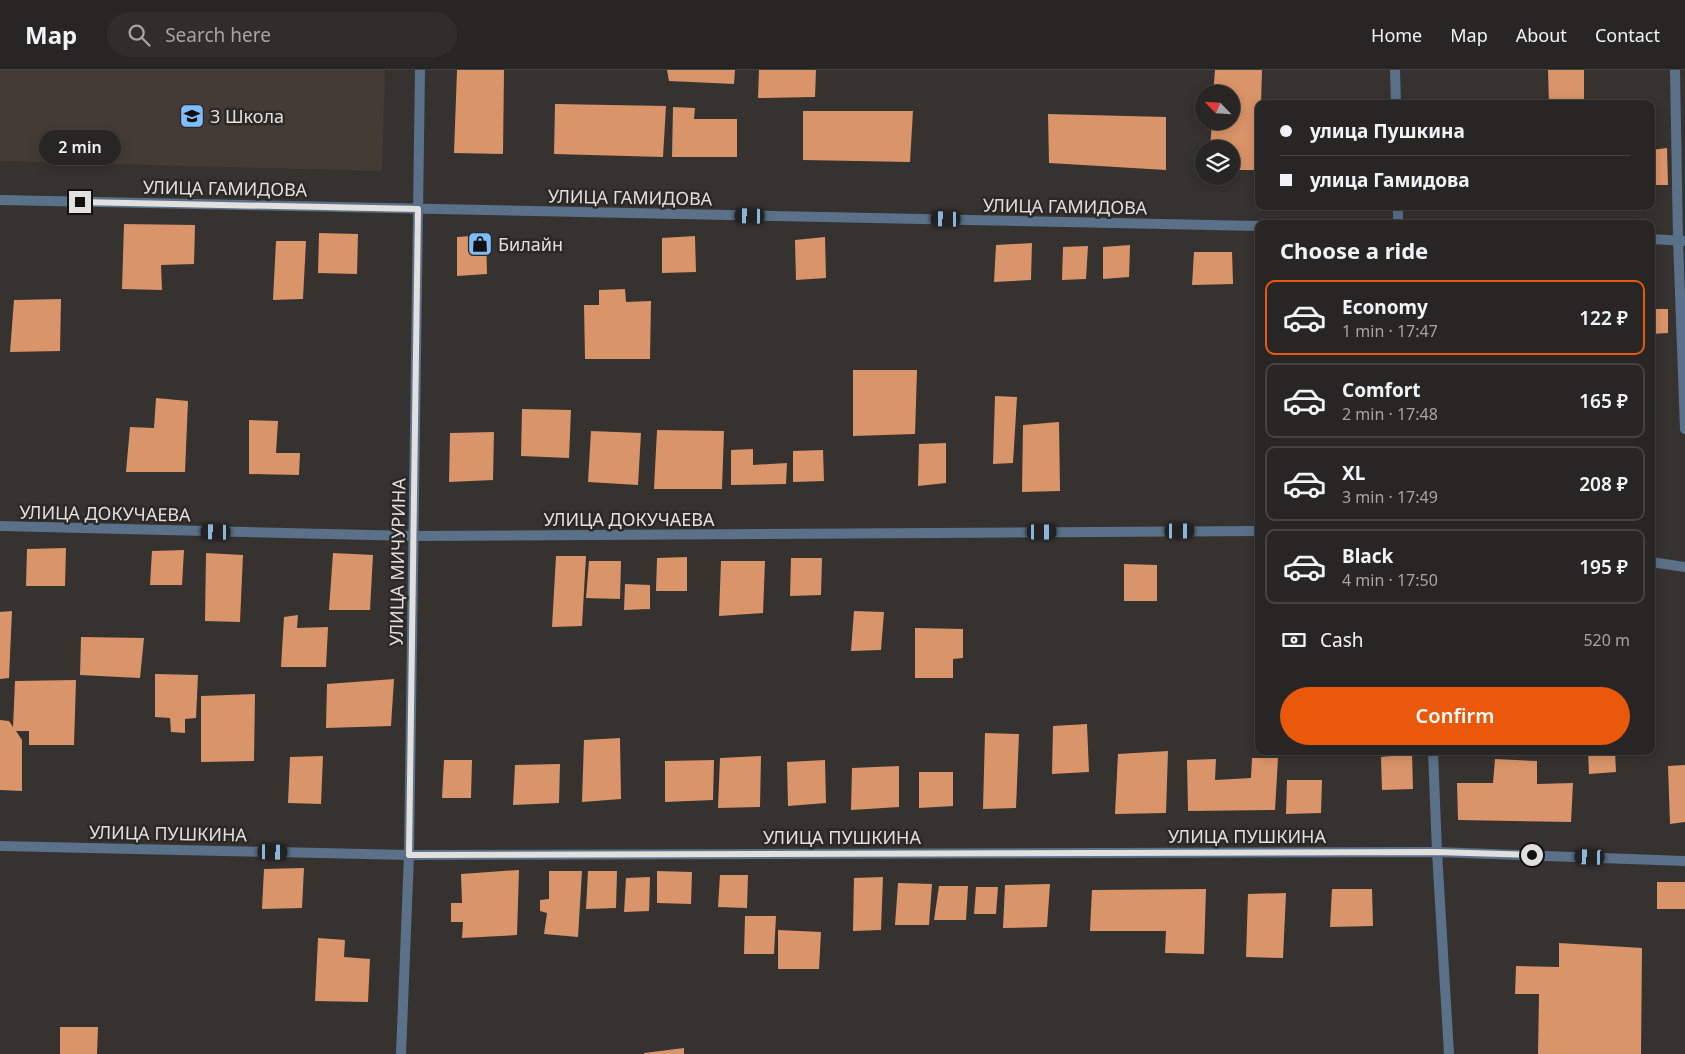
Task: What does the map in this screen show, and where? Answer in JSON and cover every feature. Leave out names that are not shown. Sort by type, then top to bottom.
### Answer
[{"type":"street","name":"УЛИЦА МИЧУРИНА","points":[[401,1054],[409,855],[420,70]]},
{"type":"street","points":[[1395,70],[1396,100]]},
{"type":"street","points":[[1675,70],[1682,241],[1685,429]]},
{"type":"street","name":"УЛИЦА ГАМИДОВА","points":[[0,200],[1255,226]]},
{"type":"street","points":[[1655,239],[1682,241]]},
{"type":"street","name":"УЛИЦА ДОКУЧАЕВА","points":[[0,526],[413,536],[1255,531]]},
{"type":"street","points":[[1655,563],[1685,567]]},
{"type":"street","points":[[1433,755],[1449,1054]]},
{"type":"street","name":"УЛИЦА ПУШКИНА","points":[[0,846],[409,855],[1437,852],[1685,860]]},
{"type":"shaded area","name":"3 Школа","points":[[0,70],[385,70],[382,171],[0,161]]},
{"type":"building","points":[[457,70],[504,70],[503,154],[454,153]]},
{"type":"building","points":[[667,70],[735,70],[734,84],[669,81]]},
{"type":"building","points":[[759,70],[816,70],[815,97],[758,98]]},
{"type":"building","points":[[1215,70],[1262,70],[1261,100],[1255,100],[1255,170],[1240,170],[1240,140],[1211,140],[1211,130],[1240,130],[1240,85],[1214,85]]},
{"type":"building","points":[[1548,70],[1584,70],[1584,100],[1549,100]]},
{"type":"building","points":[[555,104],[666,106],[663,157],[554,154]]},
{"type":"building","points":[[673,107],[695,108],[694,119],[737,119],[737,157],[672,157]]},
{"type":"building","points":[[803,111],[913,111],[910,162],[803,160]]},
{"type":"building","points":[[1048,114],[1166,117],[1166,170],[1049,163]]},
{"type":"building","points":[[1667,148],[1668,185],[1655,185],[1655,150]]},
{"type":"building","points":[[124,224],[195,225],[194,264],[161,265],[162,290],[122,289]]},
{"type":"building","points":[[319,233],[358,234],[357,274],[318,273]]},
{"type":"building","points":[[486,235],[487,274],[457,276],[457,237]]},
{"type":"building","points":[[695,236],[696,272],[662,273],[662,238]]},
{"type":"building","points":[[825,237],[826,278],[796,280],[795,240]]},
{"type":"building","points":[[276,241],[306,241],[303,299],[273,300]]},
{"type":"building","points":[[1032,243],[1031,280],[994,282],[996,245]]},
{"type":"building","points":[[1130,245],[1129,277],[1103,279],[1103,247]]},
{"type":"building","points":[[1088,246],[1086,279],[1062,280],[1063,247]]},
{"type":"building","points":[[1194,252],[1232,252],[1233,284],[1192,285]]},
{"type":"building","points":[[625,289],[626,302],[651,301],[650,359],[585,359],[584,305],[599,305],[599,290]]},
{"type":"building","points":[[61,299],[60,351],[10,352],[14,300]]},
{"type":"building","points":[[1655,309],[1668,309],[1668,333],[1655,334]]},
{"type":"building","points":[[853,370],[917,370],[915,434],[853,436]]},
{"type":"building","points":[[995,396],[1017,397],[1013,463],[993,464]]},
{"type":"building","points":[[156,398],[188,401],[185,472],[126,472],[130,427],[154,428]]},
{"type":"building","points":[[522,409],[571,410],[569,458],[521,456]]},
{"type":"building","points":[[249,420],[278,421],[276,453],[300,453],[299,475],[249,474]]},
{"type":"building","points":[[1059,422],[1060,491],[1022,492],[1023,425]]},
{"type":"building","points":[[657,430],[724,431],[722,489],[654,489]]},
{"type":"building","points":[[591,431],[641,433],[638,485],[588,482]]},
{"type":"building","points":[[494,432],[493,480],[449,482],[450,433]]},
{"type":"building","points":[[946,443],[946,483],[918,486],[919,444]]},
{"type":"building","points":[[753,449],[753,465],[787,463],[786,484],[731,485],[731,450]]},
{"type":"building","points":[[823,450],[824,481],[793,482],[793,451]]},
{"type":"building","points":[[66,548],[65,586],[26,586],[27,549]]},
{"type":"building","points":[[184,550],[182,585],[150,585],[152,551]]},
{"type":"building","points":[[206,553],[243,555],[240,622],[205,621]]},
{"type":"building","points":[[333,553],[373,555],[370,610],[329,610]]},
{"type":"building","points":[[556,556],[586,556],[582,626],[552,627]]},
{"type":"building","points":[[687,557],[687,591],[656,591],[657,558]]},
{"type":"building","points":[[791,558],[822,558],[821,595],[790,596]]},
{"type":"building","points":[[589,561],[621,561],[620,599],[586,598]]},
{"type":"building","points":[[721,561],[765,561],[763,613],[719,616]]},
{"type":"building","points":[[1124,564],[1157,565],[1157,601],[1124,601]]},
{"type":"building","points":[[625,584],[650,585],[650,609],[624,610]]},
{"type":"building","points":[[12,611],[9,678],[0,679],[0,612]]},
{"type":"building","points":[[854,611],[884,612],[881,650],[851,651]]},
{"type":"building","points":[[298,615],[297,628],[328,627],[326,667],[281,667],[284,617]]},
{"type":"building","points":[[915,628],[963,629],[963,658],[953,659],[953,678],[915,678]]},
{"type":"building","points":[[81,637],[144,638],[140,678],[80,675]]},
{"type":"building","points":[[155,674],[198,675],[196,718],[185,719],[185,733],[171,732],[170,718],[155,717]]},
{"type":"building","points":[[394,679],[391,726],[326,728],[327,684]]},
{"type":"building","points":[[76,680],[74,745],[29,745],[29,731],[16,731],[22,740],[22,791],[0,790],[0,720],[9,721],[13,727],[15,681]]},
{"type":"building","points":[[255,694],[254,761],[201,762],[201,696]]},
{"type":"building","points":[[1087,724],[1089,772],[1052,774],[1053,726]]},
{"type":"building","points":[[985,733],[1019,734],[1016,808],[983,809]]},
{"type":"building","points":[[620,738],[621,799],[582,802],[584,740]]},
{"type":"building","points":[[1168,751],[1166,813],[1115,814],[1118,754]]},
{"type":"building","points":[[1412,755],[1413,789],[1382,790],[1381,757]]},
{"type":"building","points":[[1588,755],[1615,755],[1616,772],[1589,774]]},
{"type":"building","points":[[323,756],[321,804],[288,803],[290,757]]},
{"type":"building","points":[[761,756],[760,807],[718,808],[720,758]]},
{"type":"building","points":[[1252,758],[1278,758],[1275,810],[1188,811],[1187,760],[1216,759],[1215,780],[1251,778]]},
{"type":"building","points":[[1495,759],[1537,761],[1537,784],[1573,783],[1571,822],[1458,820],[1457,783],[1493,783]]},
{"type":"building","points":[[444,760],[472,760],[471,798],[442,798]]},
{"type":"building","points":[[714,760],[713,800],[665,802],[665,761]]},
{"type":"building","points":[[825,760],[826,803],[788,806],[787,762]]},
{"type":"building","points":[[560,764],[559,803],[513,805],[515,765]]},
{"type":"building","points":[[1685,765],[1685,822],[1670,824],[1668,766]]},
{"type":"building","points":[[899,766],[899,807],[851,810],[852,768]]},
{"type":"building","points":[[919,772],[953,772],[953,806],[919,808]]},
{"type":"building","points":[[1287,780],[1322,780],[1321,813],[1286,814]]},
{"type":"building","points":[[304,868],[302,908],[262,909],[264,869]]},
{"type":"building","points":[[519,870],[517,935],[462,938],[463,922],[451,922],[451,903],[462,903],[461,874]]},
{"type":"building","points":[[549,871],[582,871],[578,937],[544,934],[547,913],[540,911],[540,900],[549,899]]},
{"type":"building","points":[[588,871],[617,871],[616,908],[586,909]]},
{"type":"building","points":[[657,871],[692,872],[691,904],[657,903]]},
{"type":"building","points":[[720,875],[748,875],[747,908],[718,907]]},
{"type":"building","points":[[650,877],[649,911],[624,912],[626,878]]},
{"type":"building","points":[[883,877],[881,930],[853,931],[854,878]]},
{"type":"building","points":[[1657,882],[1685,882],[1685,909],[1657,909]]},
{"type":"building","points":[[898,883],[932,884],[929,925],[895,925]]},
{"type":"building","points":[[1050,884],[1047,927],[1003,928],[1005,885]]},
{"type":"building","points":[[939,886],[968,886],[966,920],[934,920]]},
{"type":"building","points":[[976,887],[998,887],[996,914],[974,914]]},
{"type":"building","points":[[1206,889],[1204,954],[1165,953],[1166,931],[1090,931],[1092,890]]},
{"type":"building","points":[[1332,889],[1372,889],[1373,926],[1330,927]]},
{"type":"building","points":[[1286,893],[1283,958],[1246,957],[1248,894]]},
{"type":"building","points":[[745,916],[776,916],[774,954],[744,954]]},
{"type":"building","points":[[778,930],[821,932],[819,969],[778,969]]},
{"type":"building","points":[[318,938],[345,940],[344,957],[370,959],[368,1002],[315,1001]]},
{"type":"building","points":[[1559,943],[1642,948],[1641,1054],[1538,1054],[1539,994],[1515,994],[1516,966],[1559,967]]},
{"type":"building","points":[[60,1027],[98,1027],[97,1054],[60,1054]]},
{"type":"building","points":[[684,1048],[684,1054],[644,1054],[644,1053]]},
{"type":"place","name":"3 Школа","points":[[192,116]]},
{"type":"place","name":"Билайн","points":[[480,244]]},
{"type":"route","points":[[80,202],[418,209],[409,855],[1437,852],[1532,855]]}]
